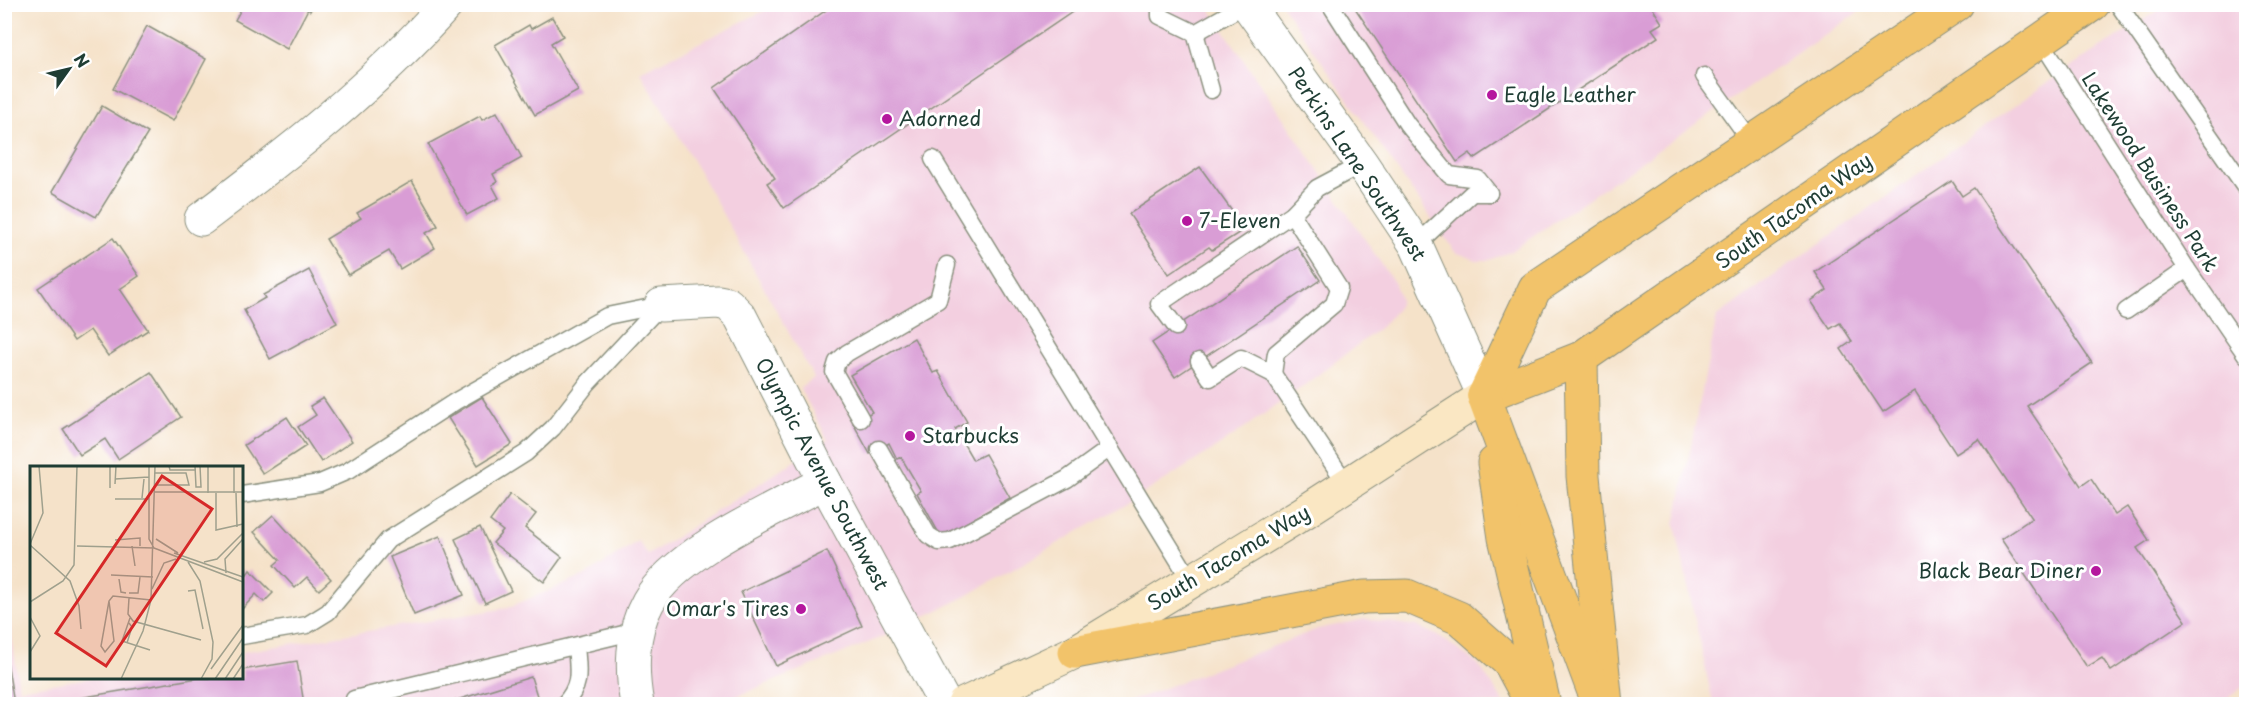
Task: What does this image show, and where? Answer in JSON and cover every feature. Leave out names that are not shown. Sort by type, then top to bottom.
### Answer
[{"type":"main road","points":[[1544,705],[1506,538],[1484,396],[1535,288],[1753,144],[1925,14],[1957,4]]},
{"type":"main road","name":"South Tacoma Way","points":[[964,705],[1075,652],[1347,484],[1484,396],[1581,358],[2093,4]]},
{"type":"main road","points":[[1581,358],[1583,476],[1606,705]]},
{"type":"main road","points":[[1484,396],[1599,705]]},
{"type":"main road","points":[[1075,652],[1364,597],[1407,596],[1459,618],[1478,632],[1510,663],[1532,705]]},
{"type":"street","points":[[201,219],[344,108],[413,42],[447,4]]},
{"type":"street","name":"Perkins Lane Southwest","points":[[1247,4],[1362,164],[1416,245],[1484,396]]},
{"type":"street","name":"Olympic Avenue Southwest","points":[[661,304],[718,302],[728,304],[740,316],[825,482],[945,705]]},
{"type":"street","points":[[637,705],[633,676],[636,631],[652,595],[681,566],[740,527],[825,482]]},
{"type":"lane","points":[[1160,4],[1160,16],[1195,33],[1211,90]]},
{"type":"lane","points":[[1195,33],[1247,4]]},
{"type":"lane","points":[[1330,4],[1407,124],[1449,175],[1479,179],[1489,193],[1472,193],[1416,245]]},
{"type":"lane","points":[[2118,4],[2247,188]]},
{"type":"lane","name":"Lakewood Business Park","points":[[2041,40],[2187,269],[2247,355]]},
{"type":"lane","points":[[1704,75],[1753,144]]},
{"type":"lane","points":[[933,159],[1191,581]]},
{"type":"lane","points":[[1176,327],[1158,304],[1292,214],[1317,188],[1362,164]]},
{"type":"lane","points":[[1273,374],[1276,353],[1334,304],[1340,288],[1292,214]]},
{"type":"lane","points":[[861,419],[834,372],[837,362],[847,353],[938,300],[948,265]]},
{"type":"lane","points":[[2126,311],[2187,269]]},
{"type":"lane","points":[[243,495],[320,483],[348,471],[456,401],[607,316],[661,304]]},
{"type":"lane","points":[[243,636],[307,625],[328,612],[388,540],[526,453],[553,428],[594,376],[661,304]]},
{"type":"lane","points":[[1199,361],[1210,378],[1241,358],[1273,374],[1347,484]]},
{"type":"lane","points":[[879,449],[928,535],[939,542],[950,541],[1068,479],[1110,448]]},
{"type":"lane","points":[[355,705],[354,699],[636,631]]},
{"type":"lane","points":[[564,705],[575,693],[578,680],[576,646]]},
{"type":"shaded area","points":[[776,5],[1207,5],[1395,284],[1400,300],[1397,309],[1381,327],[1302,387],[1220,445],[1135,499],[963,598],[875,640],[720,703],[5,704],[4,578],[19,689],[84,679],[243,679],[243,652],[507,608],[587,575],[638,541],[648,555],[828,440],[800,388],[814,378],[686,148],[640,72]]},
{"type":"shaded area","points":[[1282,5],[1868,5],[1512,251],[1489,260],[1476,260],[1455,252]]},
{"type":"shaded area","points":[[2166,5],[2246,5],[2246,685],[2219,704],[1713,704],[1675,525],[1717,316],[2047,83]]},
{"type":"shaded area","points":[[1366,619],[1416,626],[1439,636],[1478,664],[1505,704],[1123,704],[1318,629]]},
{"type":"building","points":[[244,4],[314,4],[310,11],[308,9],[287,49],[235,20]]},
{"type":"building","points":[[835,4],[1084,4],[784,208],[767,183],[775,178],[714,88]]},
{"type":"building","name":"Eagle Leather","points":[[1360,4],[1650,4],[1662,23],[1652,29],[1658,37],[1474,159],[1470,153],[1457,162],[1355,8]]},
{"type":"building","points":[[552,17],[563,36],[551,43],[578,91],[535,115],[495,45],[529,25],[531,29]]},
{"type":"building","points":[[147,26],[206,59],[173,121],[113,89]]},
{"type":"building","points":[[102,106],[148,133],[96,217],[52,192]]},
{"type":"building","points":[[497,112],[522,158],[493,174],[497,182],[492,185],[499,198],[467,215],[428,144],[480,116],[482,120]]},
{"type":"building","name":"7-Eleven","points":[[1200,167],[1245,229],[1212,250],[1209,247],[1169,274],[1129,214]]},
{"type":"building","points":[[412,181],[438,226],[426,233],[435,248],[400,269],[389,251],[348,275],[326,239],[361,218],[357,213]]},
{"type":"building","points":[[1952,181],[1962,196],[1974,188],[2092,363],[2027,406],[2081,486],[2091,479],[2115,515],[2127,507],[2149,540],[2137,548],[2186,621],[2111,671],[2102,658],[2087,667],[2001,539],[2032,518],[1979,439],[1956,454],[1915,391],[1883,412],[1841,349],[1852,341],[1840,323],[1830,329],[1811,301],[1827,290],[1815,272]]},
{"type":"building","points":[[113,238],[139,276],[120,289],[148,330],[108,356],[90,330],[74,341],[38,288]]},
{"type":"building","points":[[1297,246],[1320,280],[1175,377],[1152,343]]},
{"type":"building","points":[[309,270],[337,323],[270,359],[244,310],[265,298],[263,295]]},
{"type":"building","name":"Starbucks","points":[[914,338],[933,373],[938,371],[967,422],[955,429],[973,460],[985,454],[1010,498],[941,537],[917,493],[921,491],[901,457],[897,459],[889,443],[870,454],[853,423],[872,412],[850,375]]},
{"type":"building","points":[[151,372],[181,417],[118,459],[105,439],[80,455],[63,429]]},
{"type":"building","points":[[482,397],[512,444],[478,465],[448,418]]},
{"type":"building","points":[[323,398],[352,441],[321,462],[298,427],[316,415],[310,406]]},
{"type":"building","points":[[287,417],[306,446],[263,474],[244,445]]},
{"type":"building","points":[[510,494],[536,514],[525,528],[562,557],[544,582],[493,543],[503,531],[490,521]]},
{"type":"building","points":[[273,515],[331,579],[319,590],[307,577],[295,588],[274,565],[280,560],[254,532]]},
{"type":"building","points":[[480,527],[511,591],[485,603],[455,539]]},
{"type":"building","points":[[440,536],[464,595],[414,615],[390,557]]},
{"type":"building","name":"Omar's Tires","points":[[827,551],[862,626],[776,666],[741,592]]},
{"type":"building","points":[[243,570],[247,574],[250,570],[273,593],[264,602],[256,594],[243,608]]},
{"type":"building","points":[[4,655],[6,655],[14,704],[4,704]]},
{"type":"building","points":[[297,661],[304,704],[43,704],[192,679],[243,679],[243,670]]},
{"type":"building","points":[[531,677],[538,699],[518,704],[444,704]]},
{"type":"place","name":"Eagle Leather","points":[[1492,95]]},
{"type":"place","name":"Adorned","points":[[887,119]]},
{"type":"place","name":"7-Eleven","points":[[1187,221]]},
{"type":"place","name":"Starbucks","points":[[910,436]]},
{"type":"place","name":"Black Bear Diner","points":[[2096,571]]},
{"type":"place","name":"Omar's Tires","points":[[801,609]]}]
